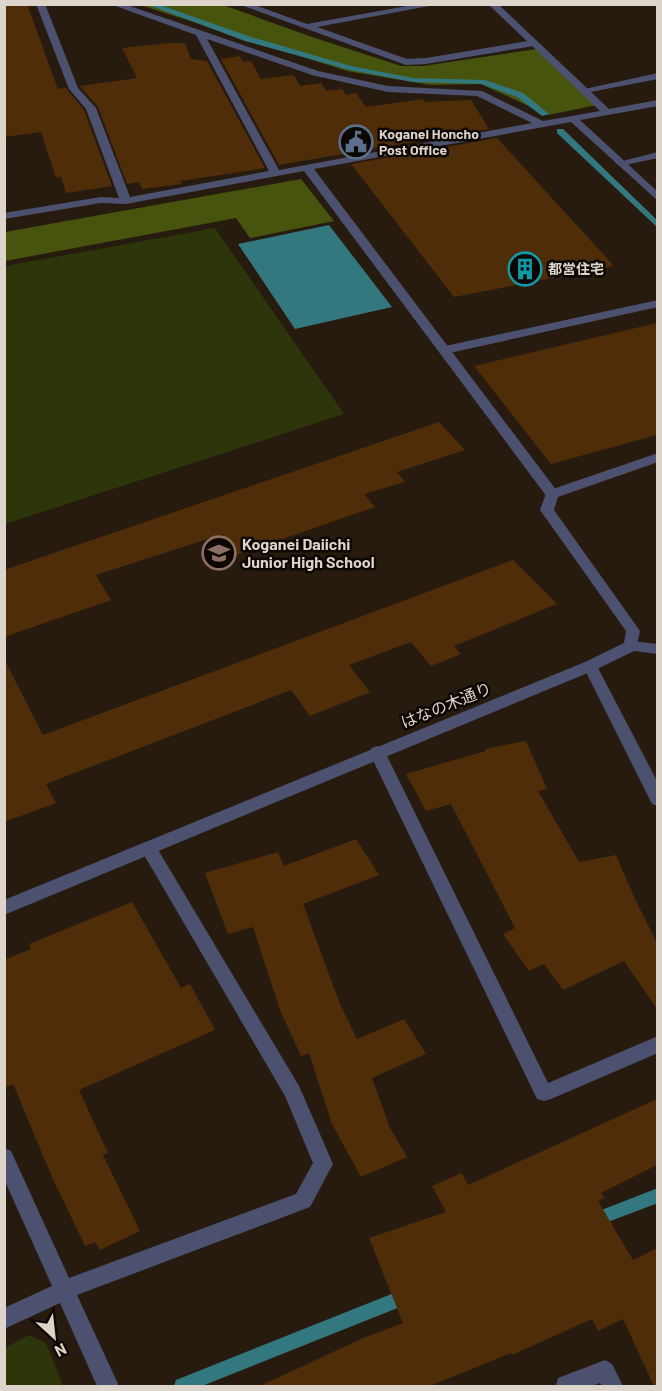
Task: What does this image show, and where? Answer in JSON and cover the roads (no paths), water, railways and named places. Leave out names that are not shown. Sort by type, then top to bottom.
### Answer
[{"type":"street","points":[[40,4],[74,89],[91,108],[126,201]]},
{"type":"street","points":[[114,4],[315,73],[356,83],[388,89],[479,93],[541,124]]},
{"type":"street","points":[[242,4],[406,62],[426,61],[534,43]]},
{"type":"street","points":[[306,27],[436,4]]},
{"type":"street","points":[[492,4],[607,112]]},
{"type":"street","points":[[200,35],[276,174]]},
{"type":"street","points":[[585,90],[657,76]]},
{"type":"street","points":[[4,216],[101,200],[126,201],[657,103]]},
{"type":"street","points":[[572,118],[657,198]]},
{"type":"street","points":[[620,163],[657,156]]},
{"type":"street","points":[[308,169],[552,494]]},
{"type":"street","points":[[445,350],[657,303]]},
{"type":"street","points":[[552,494],[657,457]]},
{"type":"street","points":[[552,494],[547,510],[633,631],[631,646],[657,649]]},
{"type":"street","name":"はなの木通り","points":[[4,908],[377,752],[590,666],[631,646]]},
{"type":"street","points":[[590,666],[657,800]]},
{"type":"street","points":[[377,752],[544,1093],[657,1044]]},
{"type":"street","points":[[4,1319],[65,1290],[303,1201],[323,1164],[292,1092],[148,848]]},
{"type":"street","points":[[4,1157],[108,1386]]},
{"type":"street","points":[[566,1386],[605,1371],[613,1386]]},
{"type":"water","points":[[329,225],[392,307],[295,329],[238,244]]},
{"type":"waterway","points":[[149,4],[248,39],[350,68],[413,80],[482,82],[520,95],[545,114]]},
{"type":"waterway","points":[[560,131],[658,226]]},
{"type":"waterway","points":[[592,1221],[658,1195]]},
{"type":"waterway","points":[[182,1386],[409,1295]]},
{"type":"place","name":"Koganei Honcho Post Office","points":[[356,142]]},
{"type":"place","name":"都営住宅","points":[[525,269]]},
{"type":"place","name":"Koganei Daiichi Junior High School","points":[[219,553]]}]
